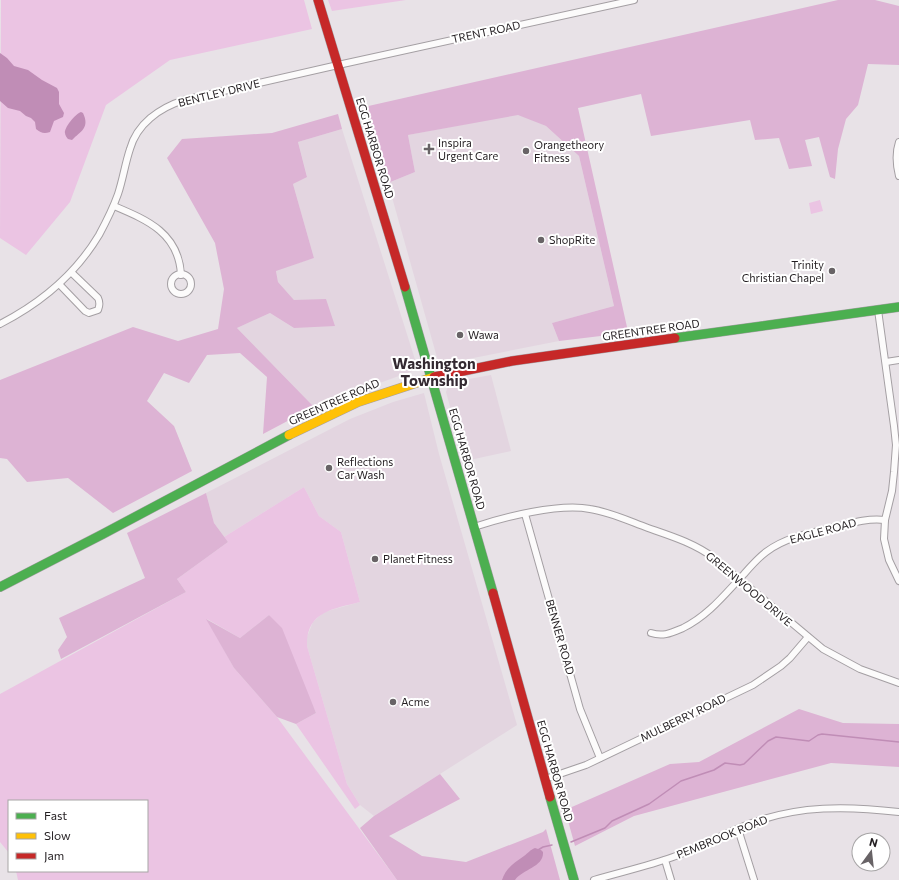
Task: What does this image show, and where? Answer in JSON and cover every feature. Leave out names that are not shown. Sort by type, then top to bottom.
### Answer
[{"type":"street","name":"EGG HARBOR ROAD","points":[[318,0],[431,377],[574,880]]},
{"type":"street","name":"TRENT ROAD","points":[[338,65],[634,0]]},
{"type":"street","name":"BENTLEY DRIVE","points":[[0,324],[31,307],[60,285],[72,272],[99,235],[114,206],[132,142],[143,125],[158,112],[170,105],[184,100],[338,65]]},
{"type":"street","points":[[899,142],[896,149],[896,159],[899,176]]},
{"type":"street","points":[[114,206],[144,219],[163,233],[177,253],[181,275]]},
{"type":"street","points":[[60,285],[85,311],[89,313],[98,310],[100,301],[98,298],[72,272]]},
{"type":"street","name":"GREENTREE ROAD","points":[[0,587],[306,426],[358,402],[431,377],[512,361],[899,307]]},
{"type":"street","points":[[878,310],[894,426],[897,463],[885,520],[885,548],[891,566],[899,581]]},
{"type":"street","points":[[886,362],[899,360]]},
{"type":"street","name":"GREENWOOD DRIVE","points":[[474,527],[525,514],[570,507],[598,510],[685,541],[710,555],[823,649],[849,664],[875,675],[899,682]]},
{"type":"street","name":"BENNER ROAD","points":[[525,514],[580,709],[600,758]]},
{"type":"street","name":"EAGLE ROAD","points":[[651,633],[664,635],[670,634],[694,622],[714,607],[760,556],[773,547],[808,534],[866,520],[885,520]]},
{"type":"street","name":"MULBERRY ROAD","points":[[545,779],[571,771],[600,758],[753,685],[781,666],[795,653],[808,637]]},
{"type":"street","name":"PEMBROOK ROAD","points":[[594,880],[665,860],[764,819],[812,809],[837,807],[899,812]]},
{"type":"street","points":[[738,829],[754,880]]},
{"type":"street","points":[[665,860],[671,880]]},
{"type":"shaded area","points":[[1,0],[304,0],[312,29],[170,60],[106,105],[70,202],[26,255],[0,238]]},
{"type":"shaded area","points":[[328,0],[406,0],[332,11]]},
{"type":"shaded area","points":[[838,0],[875,0],[899,6],[899,65],[868,64],[858,105],[846,119],[838,149],[835,179],[830,177],[819,137],[805,140],[812,166],[789,169],[779,138],[755,140],[750,120],[651,136],[641,94],[578,108],[629,336],[609,335],[559,341],[552,323],[614,306],[579,156],[546,126],[518,115],[408,135],[415,172],[388,183],[364,107]]},
{"type":"shaded area","points":[[0,53],[14,66],[28,70],[57,88],[59,92],[59,104],[64,113],[63,117],[54,121],[50,132],[44,133],[39,131],[36,129],[35,122],[31,118],[20,111],[8,108],[0,101]]},
{"type":"shaded area","points":[[81,112],[83,113],[86,122],[84,129],[72,140],[68,139],[65,134],[66,128],[73,118]]},
{"type":"shaded area","points":[[338,114],[342,129],[298,142],[307,177],[293,184],[314,258],[276,271],[278,282],[294,300],[326,299],[335,326],[294,328],[270,313],[237,328],[314,407],[263,434],[267,377],[240,353],[207,355],[189,383],[164,373],[147,401],[174,426],[192,471],[113,513],[68,478],[27,482],[7,459],[0,458],[0,380],[133,327],[178,341],[218,329],[224,289],[215,243],[167,158],[182,139],[272,133]]},
{"type":"shaded area","points":[[518,114],[546,126],[579,156],[614,306],[552,323],[559,341],[443,364],[438,361],[388,183],[415,172],[408,135]]},
{"type":"shaded area","points":[[342,129],[418,369],[314,407],[237,328],[270,313],[294,328],[294,300],[278,282],[276,270],[314,258],[293,184],[307,176],[298,142]]},
{"type":"shaded area","points":[[820,200],[823,211],[811,214],[809,203]]},
{"type":"shaded area","points":[[491,375],[511,451],[465,461],[446,392],[448,386],[452,382]]},
{"type":"shaded area","points":[[424,393],[439,454],[517,725],[374,816],[360,805],[347,784],[307,646],[307,637],[313,622],[324,612],[360,602],[341,532],[319,516],[304,487],[224,537],[214,523],[206,493],[350,419],[393,402]]},
{"type":"shaded area","points":[[304,487],[319,516],[341,532],[360,602],[332,610],[316,619],[311,625],[308,634],[307,646],[347,784],[360,805],[355,809],[296,724],[316,713],[269,615],[240,638],[207,619],[234,668],[277,717],[397,880],[18,880],[16,872],[148,872],[148,800],[8,800],[8,852],[0,842],[0,694],[186,592],[177,579],[228,542],[224,537]]},
{"type":"shaded area","points":[[206,493],[214,523],[228,542],[177,579],[186,592],[61,659],[58,650],[67,637],[59,618],[145,578],[127,533]]},
{"type":"shaded area","points":[[269,615],[282,628],[316,713],[296,724],[277,717],[234,668],[206,619],[240,638]]},
{"type":"shaded area","points":[[799,709],[843,723],[899,724],[899,767],[831,763],[634,816],[575,846],[565,810],[670,764],[699,762]]},
{"type":"shaded area","points":[[440,774],[460,799],[389,836],[422,856],[466,862],[543,832],[546,829],[560,880],[397,880],[360,828],[374,816]]},
{"type":"shaded area","points":[[535,848],[543,852],[537,865],[523,873],[515,880],[502,880],[511,866]]},
{"type":"waterway","points":[[571,842],[605,828],[612,821],[649,804],[681,781],[714,770],[725,763],[740,765],[744,764],[768,741],[776,737],[809,741],[822,734],[899,742]]},
{"type":"waterway","points":[[538,850],[552,845]]},
{"type":"traffic: fast","points":[[405,287],[493,593]]},
{"type":"traffic: fast","points":[[675,338],[899,307]]},
{"type":"traffic: fast","points":[[0,587],[289,435]]},
{"type":"traffic: fast","points":[[550,797],[574,880]]},
{"type":"traffic: slow","points":[[289,435],[358,402],[434,377]]},
{"type":"traffic: jam","points":[[318,0],[405,287]]},
{"type":"traffic: jam","points":[[434,377],[512,361],[675,338]]},
{"type":"traffic: jam","points":[[493,593],[550,797]]},
{"type":"place","name":"Inspira Urgent Care","points":[[429,149]]},
{"type":"place","name":"Orangetheory Fitness","points":[[526,151]]},
{"type":"place","name":"ShopRite","points":[[541,240]]},
{"type":"place","name":"Trinity Christian Chapel","points":[[832,271]]},
{"type":"place","name":"Wawa","points":[[460,335]]},
{"type":"place","name":"Reflections Car Wash","points":[[329,468]]},
{"type":"place","name":"Planet Fitness","points":[[375,559]]},
{"type":"place","name":"Acme","points":[[393,702]]},
{"type":"district","name":"Washington Township","points":[[434,372]]}]
